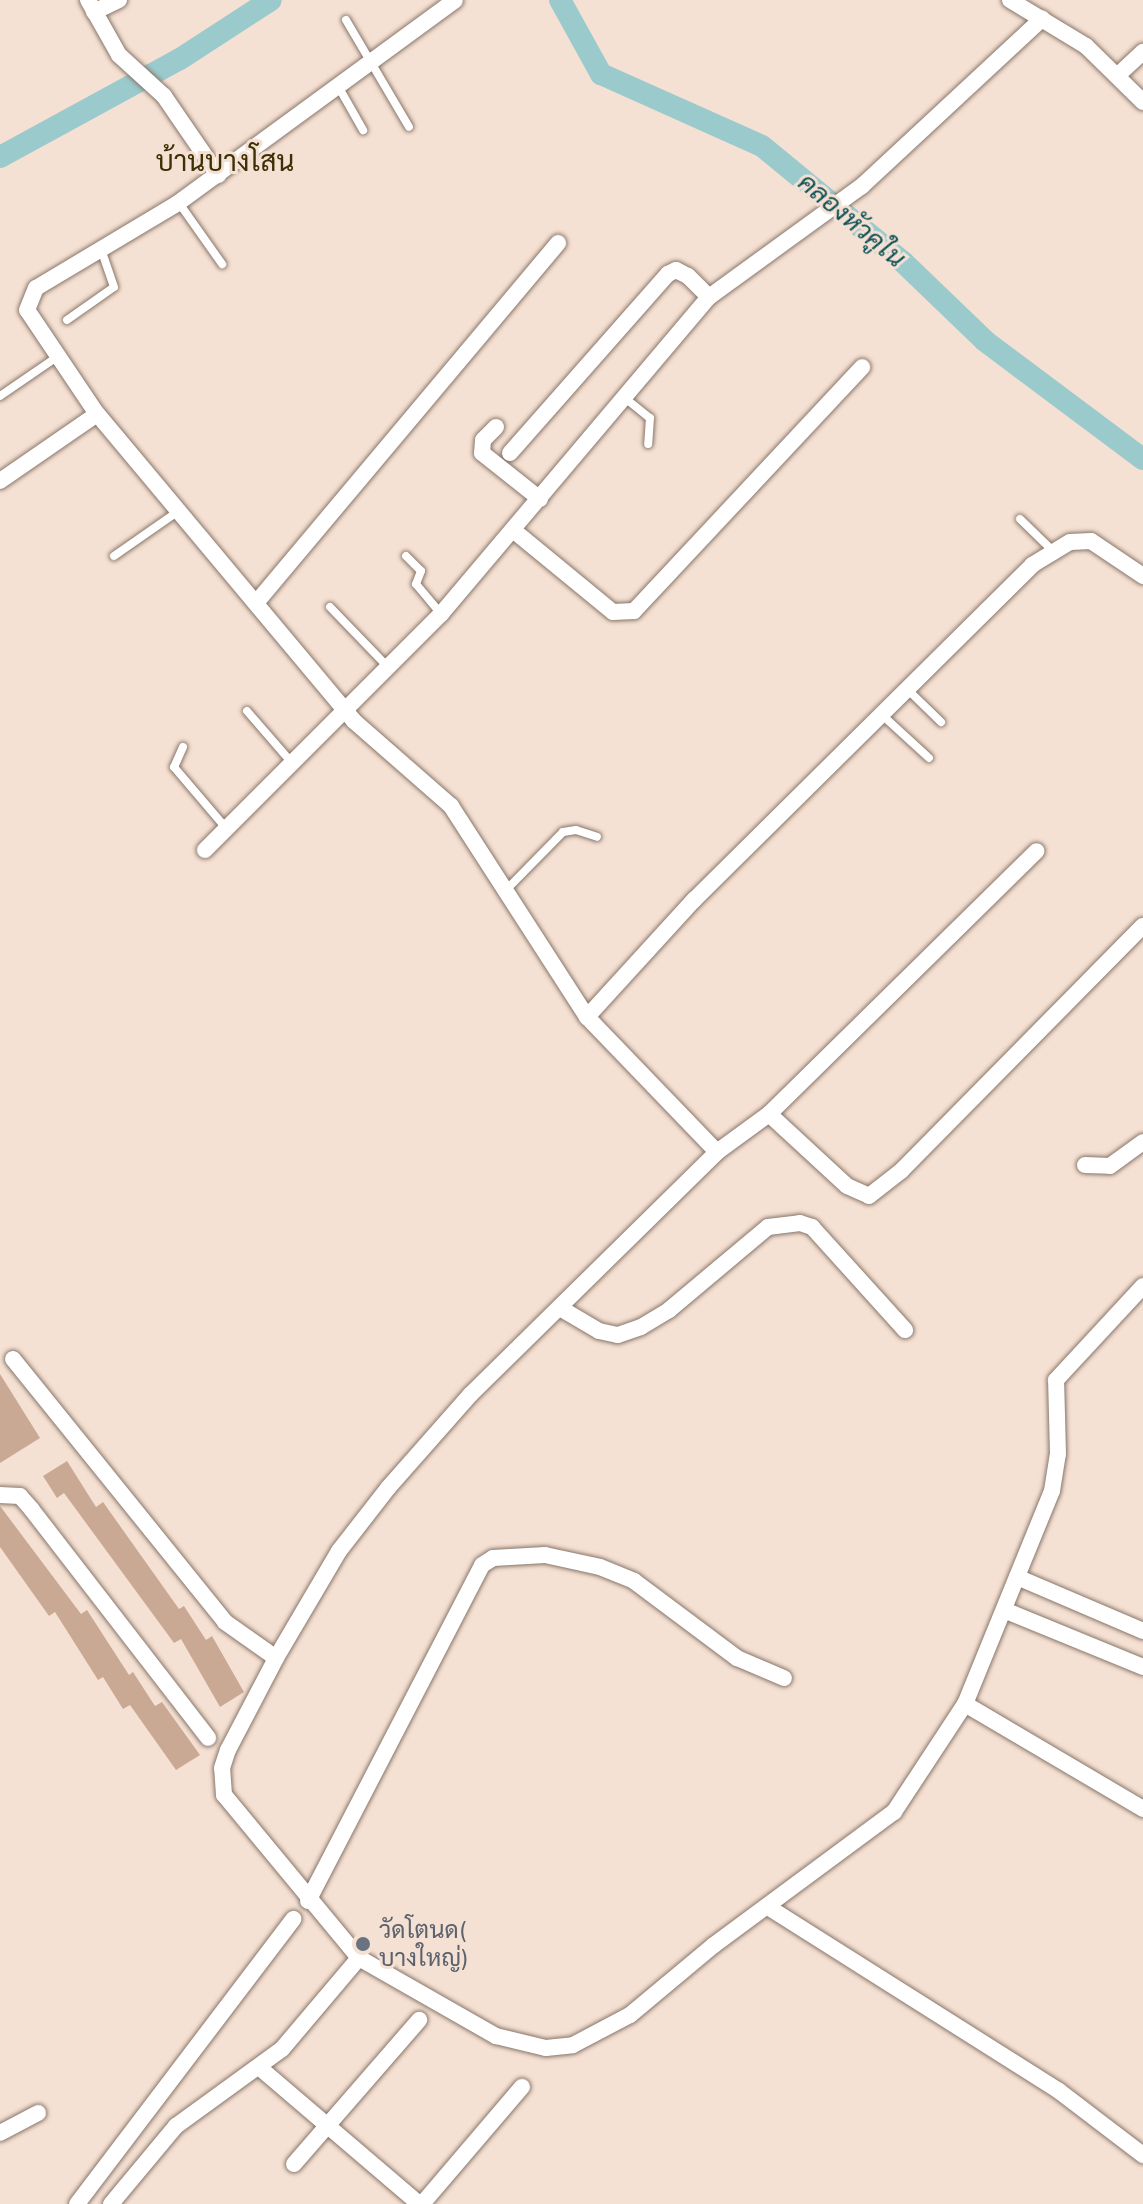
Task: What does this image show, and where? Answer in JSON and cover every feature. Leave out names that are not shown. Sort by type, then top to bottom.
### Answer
[{"type":"street","points":[[119,0],[91,6],[131,70],[164,96],[218,175]]},
{"type":"street","points":[[455,0],[218,175],[178,203],[36,288],[27,301],[33,323],[97,414],[181,510],[366,734],[442,796],[508,888],[587,1017],[717,1152]]},
{"type":"street","points":[[1010,0],[1086,46],[1143,102]]},
{"type":"street","points":[[205,850],[441,614],[709,297],[819,221],[862,186],[1042,19]]},
{"type":"street","points":[[1118,75],[1143,52]]},
{"type":"street","points":[[256,603],[558,243]]},
{"type":"street","points":[[510,453],[668,274],[676,270],[688,276],[709,297]]},
{"type":"street","points":[[513,530],[613,612],[634,611],[862,367]]},
{"type":"street","points":[[0,481],[97,414]]},
{"type":"street","points":[[496,427],[483,440],[482,453],[540,499]]},
{"type":"street","points":[[587,1017],[694,900],[1032,565],[1070,542],[1091,541],[1143,576]]},
{"type":"street","points":[[1037,851],[769,1114],[717,1152],[471,1394],[388,1488],[339,1551],[276,1658],[228,1750],[222,1783],[230,1808],[359,1958],[496,2036],[546,2048],[573,2045],[630,2015],[894,1812],[965,1704],[1057,1472],[1056,1380],[1143,1286]]},
{"type":"street","points":[[769,1114],[847,1186],[869,1196],[901,1171],[1143,926]]},
{"type":"street","points":[[1085,1165],[1110,1166],[1141,1150]]},
{"type":"street","points":[[560,1308],[599,1331],[618,1335],[641,1327],[669,1310],[768,1227],[792,1222],[812,1227],[905,1330]]},
{"type":"street","points":[[13,1359],[225,1622],[276,1658]]},
{"type":"street","points":[[0,1495],[20,1496],[32,1510],[208,1738]]},
{"type":"street","points":[[308,1901],[482,1565],[493,1558],[545,1555],[600,1567],[634,1581],[737,1658],[784,1678]]},
{"type":"street","points":[[1017,1577],[1143,1631]]},
{"type":"street","points":[[1004,1610],[1143,1667]]},
{"type":"street","points":[[965,1704],[1143,1809]]},
{"type":"street","points":[[768,1907],[1059,2091],[1143,2155]]},
{"type":"street","points":[[77,2204],[293,1919]]},
{"type":"street","points":[[111,2204],[176,2126],[260,2068],[359,1958]]},
{"type":"street","points":[[294,2164],[419,2020]]},
{"type":"street","points":[[260,2068],[420,2204],[522,2087]]},
{"type":"street","points":[[0,2133],[38,2113]]},
{"type":"lane","points":[[346,20],[409,127]]},
{"type":"lane","points":[[338,86],[363,130]]},
{"type":"lane","points":[[178,203],[222,264]]},
{"type":"lane","points":[[67,320],[114,287],[101,249]]},
{"type":"lane","points":[[0,396],[57,357]]},
{"type":"lane","points":[[625,398],[650,418],[648,444]]},
{"type":"lane","points":[[114,556],[181,510]]},
{"type":"lane","points":[[1020,519],[1054,552]]},
{"type":"lane","points":[[406,556],[421,571],[416,584],[441,614]]},
{"type":"lane","points":[[330,607],[388,668]]},
{"type":"lane","points":[[906,687],[941,722]]},
{"type":"lane","points":[[247,711],[293,764]]},
{"type":"lane","points":[[880,714],[929,758]]},
{"type":"lane","points":[[183,747],[174,767],[227,829]]},
{"type":"lane","points":[[508,888],[563,832],[576,830],[597,837]]},
{"type":"building","points":[[0,1374],[40,1438],[0,1463]]},
{"type":"building","points":[[67,1461],[96,1507],[103,1502],[179,1609],[184,1606],[206,1640],[212,1636],[244,1692],[220,1707],[181,1639],[174,1643],[64,1493],[57,1498],[43,1476]]},
{"type":"building","points":[[0,1506],[81,1614],[87,1610],[129,1675],[133,1672],[155,1706],[162,1702],[200,1755],[176,1770],[130,1705],[123,1709],[103,1677],[98,1680],[55,1612],[49,1616],[0,1547]]},
{"type":"waterway","points":[[0,157],[180,59],[271,0]]},
{"type":"waterway","name":"คลองหัวคูใน","points":[[560,0],[601,74],[762,146],[903,262],[985,341],[1143,459]]},
{"type":"place","name":"วัดโตนด( บางใหญ่)","points":[[363,1944]]},
{"type":"district","name":"บ้านบางโสน","points":[[225,161]]}]
